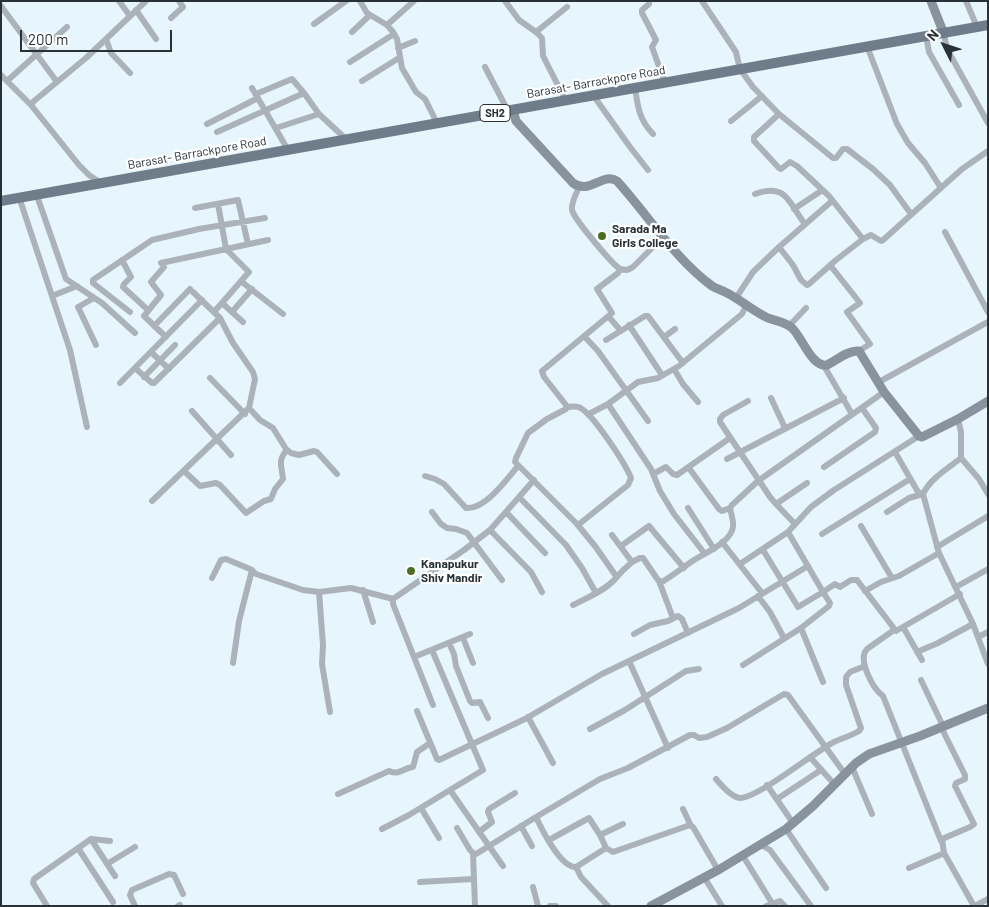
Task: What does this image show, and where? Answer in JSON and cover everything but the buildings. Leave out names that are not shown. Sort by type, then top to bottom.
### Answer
[{"type":"main road","name":"Barasat- Barrackpore Road","points":[[1,200],[988,25]]},
{"type":"street","points":[[119,1],[130,16]]},
{"type":"street","points":[[31,105],[146,1]]},
{"type":"street","points":[[171,18],[183,7],[179,1]]},
{"type":"street","points":[[314,24],[346,1]]},
{"type":"street","points":[[360,1],[367,13],[387,25],[394,34],[402,68],[416,92],[425,99],[437,123]]},
{"type":"street","points":[[387,25],[414,1]]},
{"type":"street","points":[[505,1],[518,20],[542,38],[543,56],[565,100]]},
{"type":"street","points":[[649,1],[649,4],[642,10],[642,13],[656,40],[652,47],[665,83]]},
{"type":"street","points":[[702,1],[736,52],[740,69],[779,114],[833,158],[836,158],[843,149],[847,149],[890,185],[911,214]]},
{"type":"street","points":[[931,1],[944,34],[947,49],[988,123]]},
{"type":"street","points":[[966,1],[976,27]]},
{"type":"street","points":[[1,6],[57,82]]},
{"type":"street","points":[[536,32],[567,7]]},
{"type":"street","points":[[136,10],[156,39]]},
{"type":"street","points":[[352,32],[370,14]]},
{"type":"street","points":[[67,27],[4,80],[31,105],[79,165],[101,183]]},
{"type":"street","points":[[350,62],[394,34]]},
{"type":"street","points":[[926,36],[929,52],[959,105]]},
{"type":"street","points":[[106,39],[111,53],[130,73]]},
{"type":"street","points":[[398,48],[415,41]]},
{"type":"street","points":[[867,46],[898,124],[908,143],[925,163],[941,188]]},
{"type":"street","points":[[362,81],[399,58]]},
{"type":"street","points":[[485,67],[516,121],[573,183],[579,187],[586,187],[608,178],[613,179],[628,193],[662,237],[713,287],[747,304],[766,317],[793,328],[806,349],[819,364],[824,366],[852,414]]},
{"type":"street","points":[[207,124],[255,93],[292,79],[320,114],[346,139]]},
{"type":"street","points":[[635,88],[640,116],[653,134]]},
{"type":"street","points":[[217,132],[304,92]]},
{"type":"street","points":[[255,93],[288,150]]},
{"type":"street","points":[[593,95],[648,170]]},
{"type":"street","points":[[731,121],[762,96]]},
{"type":"street","points":[[276,128],[320,114]]},
{"type":"street","points":[[779,114],[754,137],[754,141],[779,168],[781,169],[789,162],[792,162],[832,200],[863,239]]},
{"type":"street","points":[[778,247],[793,265],[801,280],[807,285],[863,239],[871,235],[881,241],[897,229],[962,168],[988,151]]},
{"type":"street","points":[[579,187],[572,206],[573,213],[620,269],[628,270],[632,267],[662,237]]},
{"type":"street","points":[[755,194],[763,191],[779,191],[785,194],[805,224]]},
{"type":"street","points":[[794,209],[821,191]]},
{"type":"street","points":[[36,193],[66,278],[108,308],[134,333]]},
{"type":"street","points":[[19,197],[72,357],[87,427]]},
{"type":"street","points":[[195,208],[238,200],[248,244]]},
{"type":"street","points":[[736,298],[753,272],[778,247],[832,200]]},
{"type":"street","points":[[214,312],[249,274],[248,270],[226,249],[218,204]]},
{"type":"street","points":[[130,312],[93,282],[94,278],[152,240],[265,218]]},
{"type":"street","points":[[946,232],[988,312]]},
{"type":"street","points":[[166,337],[144,316],[162,295],[151,282],[163,265],[268,240]]},
{"type":"street","points":[[122,260],[131,277],[123,287],[148,310]]},
{"type":"street","points":[[824,366],[870,344],[847,312],[860,303],[830,265]]},
{"type":"street","points":[[567,407],[544,378],[542,371],[609,317],[612,312],[597,289],[618,273],[620,269]]},
{"type":"street","points":[[242,282],[284,314]]},
{"type":"street","points":[[52,296],[77,286]]},
{"type":"street","points":[[232,312],[252,289]]},
{"type":"street","points":[[152,501],[247,411],[254,375],[233,343],[220,318],[191,290],[154,326]]},
{"type":"street","points":[[94,298],[78,307],[96,345]]},
{"type":"street","points":[[120,383],[202,300]]},
{"type":"street","points":[[222,303],[243,322]]},
{"type":"street","points":[[589,414],[608,404],[638,382],[662,375],[683,363],[742,314],[747,304]]},
{"type":"street","points":[[789,326],[806,308]]},
{"type":"street","points":[[606,340],[648,316],[683,363]]},
{"type":"street","points":[[609,317],[620,331]]},
{"type":"street","points":[[135,368],[153,384],[220,318]]},
{"type":"street","points":[[879,382],[988,322]]},
{"type":"street","points":[[629,326],[662,375]]},
{"type":"street","points":[[664,337],[675,328]]},
{"type":"street","points":[[584,336],[598,351],[648,421]]},
{"type":"street","points":[[144,376],[175,345]]},
{"type":"street","points":[[859,350],[884,392],[919,436]]},
{"type":"street","points":[[151,352],[169,369]]},
{"type":"street","points":[[674,369],[683,384],[698,402]]},
{"type":"street","points":[[210,378],[247,411],[273,428],[287,450],[297,455],[317,452],[337,474]]},
{"type":"street","points":[[689,468],[719,509],[722,511],[730,508],[760,480],[884,392]]},
{"type":"street","points":[[771,398],[785,428]]},
{"type":"street","points":[[727,459],[844,398]]},
{"type":"street","points":[[748,400],[720,419],[730,438],[776,504],[795,524]]},
{"type":"street","points":[[608,404],[653,474],[660,491],[674,514],[705,554]]},
{"type":"street","points":[[740,564],[788,532],[812,507],[834,490],[919,436],[922,437],[987,404]]},
{"type":"street","points":[[578,525],[631,481],[630,475],[614,449],[589,414],[579,407],[567,407],[528,433],[515,462],[578,525],[616,576]]},
{"type":"street","points":[[824,467],[875,432],[876,428],[862,408]]},
{"type":"street","points":[[192,411],[231,455]]},
{"type":"street","points":[[958,419],[961,432],[961,458],[987,491]]},
{"type":"street","points":[[653,474],[666,467],[673,474],[677,475],[730,438]]},
{"type":"street","points":[[184,471],[200,486],[216,483],[220,485],[246,513],[272,498],[275,489],[283,480],[280,461],[287,450]]},
{"type":"street","points":[[896,452],[918,492],[922,494],[938,550],[960,594],[988,664]]},
{"type":"street","points":[[887,512],[909,498],[922,494],[932,481],[961,458]]},
{"type":"street","points":[[425,476],[444,484],[466,508],[473,509],[487,500],[518,466]]},
{"type":"street","points":[[822,534],[910,479]]},
{"type":"street","points":[[433,705],[393,604],[394,599],[490,530],[534,480]]},
{"type":"street","points":[[776,504],[807,483]]},
{"type":"street","points":[[519,497],[566,545],[596,593]]},
{"type":"street","points":[[688,508],[714,548]]},
{"type":"street","points":[[660,582],[722,542],[733,527],[730,508]]},
{"type":"street","points":[[432,512],[441,524],[447,528],[467,533],[475,541],[502,580]]},
{"type":"street","points":[[506,512],[545,553]]},
{"type":"street","points":[[865,591],[881,582],[899,576],[988,516]]},
{"type":"street","points":[[621,546],[649,526],[684,568]]},
{"type":"street","points":[[861,526],[892,578]]},
{"type":"street","points":[[490,530],[531,572],[542,592]]},
{"type":"street","points":[[743,665],[801,628],[830,605],[788,532]]},
{"type":"street","points":[[612,535],[632,562]]},
{"type":"street","points":[[722,542],[740,564],[760,594],[784,638]]},
{"type":"street","points":[[762,550],[798,607],[835,584],[840,587],[855,579],[894,630]]},
{"type":"street","points":[[573,606],[614,580],[632,562],[643,558],[660,582],[673,618]]},
{"type":"street","points":[[212,578],[223,559],[292,587],[319,592],[344,588],[363,590],[394,599]]},
{"type":"street","points":[[417,711],[439,760],[528,717],[602,674],[739,608],[808,566]]},
{"type":"street","points":[[956,587],[988,569]]},
{"type":"street","points":[[233,663],[239,621],[252,570]]},
{"type":"street","points":[[363,590],[373,622]]},
{"type":"street","points":[[319,592],[323,645],[322,664],[330,712]]},
{"type":"street","points":[[960,594],[896,631],[894,630],[864,652],[862,658],[877,692],[883,696],[941,841],[944,853],[975,906],[988,898]]},
{"type":"street","points":[[634,634],[650,624],[680,617],[688,633]]},
{"type":"street","points":[[917,652],[973,624]]},
{"type":"street","points":[[903,627],[922,660]]},
{"type":"street","points":[[801,628],[823,682]]},
{"type":"street","points":[[978,637],[988,632]]},
{"type":"street","points":[[414,657],[470,634]]},
{"type":"street","points":[[463,638],[473,663]]},
{"type":"street","points":[[449,643],[470,701],[472,703],[480,702],[488,718]]},
{"type":"street","points":[[382,829],[421,808],[483,770],[432,650]]},
{"type":"street","points":[[629,662],[668,748]]},
{"type":"street","points":[[716,779],[739,798],[749,795],[825,747],[856,733],[861,728],[846,685],[846,677],[850,672],[865,666]]},
{"type":"street","points":[[590,729],[625,710],[686,671],[699,668]]},
{"type":"street","points":[[921,680],[966,775],[955,786],[974,824],[941,841]]},
{"type":"street","points":[[473,853],[476,854],[489,847],[600,779],[628,768],[690,735],[703,738],[727,728],[784,694],[788,695],[825,747],[849,771],[872,814]]},
{"type":"street","points":[[656,905],[743,856],[786,829],[869,754],[988,708]]},
{"type":"street","points":[[528,717],[553,763]]},
{"type":"street","points":[[338,794],[389,771],[395,774],[407,768],[413,768],[417,752],[430,743]]},
{"type":"street","points":[[810,757],[835,785]]},
{"type":"street","points":[[777,799],[821,770]]},
{"type":"street","points":[[767,785],[793,822]]},
{"type":"street","points":[[450,790],[503,866]]},
{"type":"street","points":[[479,832],[492,822],[488,812],[489,809],[515,793]]},
{"type":"street","points":[[421,808],[439,838]]},
{"type":"street","points":[[683,809],[691,826],[718,870]]},
{"type":"street","points":[[536,817],[564,862],[570,866],[576,867],[606,848]]},
{"type":"street","points":[[549,840],[587,818],[600,835],[606,848],[613,852],[691,826]]},
{"type":"street","points":[[600,835],[623,824]]},
{"type":"street","points":[[521,826],[532,846]]},
{"type":"street","points":[[457,828],[473,853],[475,906]]},
{"type":"street","points":[[786,829],[826,888]]},
{"type":"street","points":[[47,906],[33,881],[91,839],[110,841]]},
{"type":"street","points":[[91,839],[115,876]]},
{"type":"street","points":[[761,845],[770,850],[811,906]]},
{"type":"street","points":[[107,864],[134,847]]},
{"type":"street","points":[[78,848],[114,902]]},
{"type":"street","points":[[909,868],[944,853]]},
{"type":"street","points":[[743,856],[769,904],[780,901],[785,906]]},
{"type":"street","points":[[576,867],[581,877],[608,906]]},
{"type":"street","points":[[135,906],[130,895],[132,890],[169,874],[174,875],[183,894]]},
{"type":"street","points":[[704,878],[722,906]]},
{"type":"street","points":[[420,882],[473,879]]},
{"type":"street","points":[[533,887],[538,906]]},
{"type":"street","points":[[550,906],[556,906]]},
{"type":"place","name":"Sarada Ma Girls College","points":[[602,236]]},
{"type":"place","name":"Kanapukur Shiv Mandir","points":[[411,571]]}]
